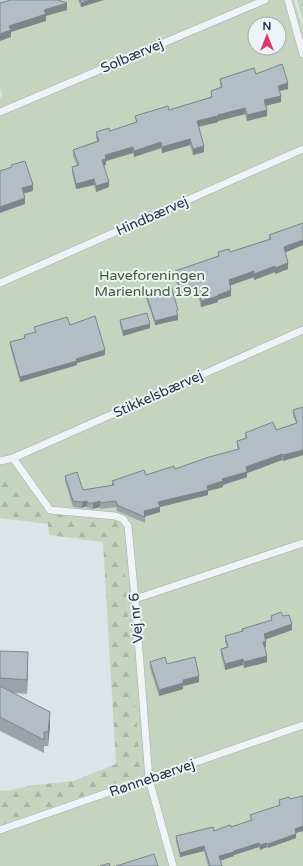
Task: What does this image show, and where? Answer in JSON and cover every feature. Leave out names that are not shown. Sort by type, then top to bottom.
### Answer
[{"type":"lane","name":"Solbærvej","points":[[0,112],[265,0]]},
{"type":"lane","points":[[288,0],[303,54]]},
{"type":"lane","name":"Hindbærvej","points":[[0,283],[303,149]]},
{"type":"lane","name":"Stikkelsbærvej","points":[[13,458],[303,330]]},
{"type":"lane","points":[[0,461],[13,458]]},
{"type":"lane","name":"Vej nr 6","points":[[13,458],[50,510],[115,516],[123,519],[128,526],[149,779],[173,866]]},
{"type":"lane","points":[[135,599],[303,543]]},
{"type":"lane","name":"Rønnebærvej","points":[[0,830],[303,725]]},
{"type":"green space","name":"Haveforeningen Marienlund 1912","points":[[0,0],[294,0],[303,29],[303,866],[0,866],[0,825],[141,776],[121,524],[119,521],[47,512],[2,469],[0,469],[0,98],[2,96],[0,88]]},
{"type":"green space","points":[[297,0],[303,0],[303,21]]},
{"type":"green space","points":[[0,469],[119,521],[121,524],[141,776],[0,825],[0,791],[34,785],[73,781],[116,764],[103,542],[49,535],[48,524],[0,518]]},
{"type":"building","points":[[11,0],[58,0],[67,3],[44,10],[46,14],[9,26],[11,30],[0,34],[0,3]]},
{"type":"building","points":[[80,0],[90,0],[81,3]]},
{"type":"building","points":[[282,64],[288,83],[278,86],[281,96],[264,100],[267,110],[247,115],[245,108],[197,121],[204,146],[193,149],[190,139],[162,147],[161,142],[134,151],[133,147],[105,155],[106,159],[102,160],[109,182],[96,186],[94,179],[76,184],[72,167],[79,165],[73,150],[99,141],[96,132],[109,128],[110,131],[137,122],[135,116],[168,106],[169,110],[212,97],[211,91],[222,87],[220,79],[254,68],[256,74]]},
{"type":"building","points":[[25,161],[33,185],[22,188],[25,198],[0,207],[0,171],[12,167],[11,165]]},
{"type":"building","points":[[303,223],[303,240],[284,247],[288,263],[254,274],[254,271],[229,280],[231,290],[201,301],[197,285],[181,290],[175,271],[219,256],[218,252],[229,249],[230,252],[271,239],[269,235]]},
{"type":"building","points":[[171,286],[178,315],[155,321],[146,294]]},
{"type":"building","points":[[147,313],[150,324],[123,331],[120,320]]},
{"type":"building","points":[[95,316],[105,350],[76,359],[77,361],[20,377],[10,342],[25,338],[24,335],[36,332],[34,327],[67,317],[70,325]]},
{"type":"building","points":[[303,407],[303,450],[282,454],[246,467],[247,472],[222,479],[223,481],[207,486],[208,490],[158,502],[160,507],[144,511],[145,517],[117,505],[116,501],[87,503],[87,501],[73,501],[65,476],[77,472],[83,490],[114,485],[112,481],[144,470],[146,475],[174,466],[175,469],[209,457],[239,449],[237,441],[247,438],[245,433],[273,422],[276,430],[297,423],[293,410]]},
{"type":"building","points":[[281,612],[283,616],[289,615],[292,624],[264,634],[266,641],[263,642],[267,656],[244,662],[243,659],[225,664],[221,649],[228,647],[225,636],[272,620],[271,616]]},
{"type":"building","points":[[0,651],[28,652],[27,680],[0,678]]},
{"type":"building","points":[[165,657],[167,664],[195,657],[199,676],[183,680],[183,683],[159,690],[150,662]]},
{"type":"building","points":[[0,686],[50,712],[48,732],[44,732],[44,740],[0,717]]},
{"type":"building","points":[[303,796],[303,826],[295,829],[296,834],[268,844],[260,845],[259,843],[219,856],[222,866],[210,866],[204,846],[180,853],[176,836],[213,827],[214,831],[230,825],[231,827],[252,820],[250,815],[280,805],[279,800],[289,797],[290,799]]},
{"type":"building","points":[[154,854],[158,866],[116,866]]},
{"type":"building","points":[[109,863],[110,866],[100,866]]}]
